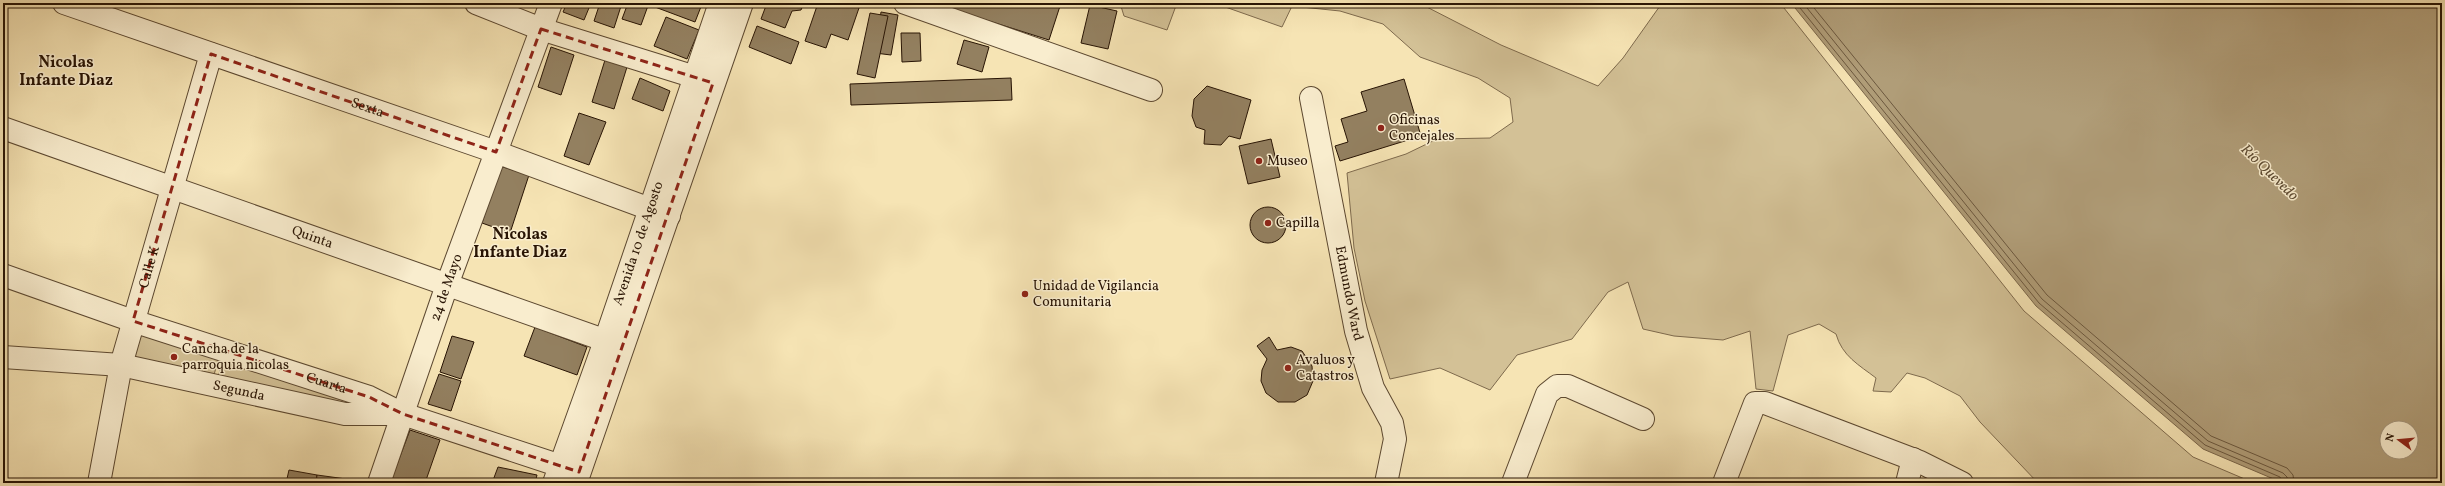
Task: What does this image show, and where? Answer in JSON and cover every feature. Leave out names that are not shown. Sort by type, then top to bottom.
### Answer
[{"type":"street","name":"Sexta","points":[[64,3],[496,152],[648,210],[669,216]]},
{"type":"street","points":[[476,3],[541,29],[704,80]]},
{"type":"street","name":"24 de Mayo","points":[[378,483],[447,285],[551,3]]},
{"type":"street","name":"Avenida 10 de Agosto","points":[[567,476],[613,344],[669,216],[704,80],[720,3]]},
{"type":"street","name":"Avenida 10 de Agosto","points":[[613,344],[648,210],[704,80],[742,3]]},
{"type":"street","points":[[905,3],[1151,90]]},
{"type":"street","name":"Calle K","points":[[99,483],[121,365],[212,54]]},
{"type":"street","name":"Edmundo Ward","points":[[1311,98],[1356,331],[1373,388],[1392,423],[1395,439],[1386,483]]},
{"type":"street","name":"Quinta","points":[[3,128],[613,344]]},
{"type":"street","name":"Cuarta","points":[[3,275],[133,321],[369,397],[403,414],[567,476]]},
{"type":"street","name":"Segunda","points":[[3,357],[121,365],[345,414],[403,414]]},
{"type":"street","points":[[1513,483],[1547,394],[1557,386],[1568,386],[1643,419]]},
{"type":"street","points":[[1724,483],[1755,403],[1765,403],[1913,459],[1962,483]]},
{"type":"street","points":[[1907,483],[1913,459]]},
{"type":"highlighted area","points":[[541,29],[713,83],[579,472],[403,414],[369,397],[133,321],[211,54],[496,152]]},
{"type":"shaded area","points":[[1120,3],[1177,3],[1167,30],[1124,16]]},
{"type":"shaded area","points":[[1214,3],[1419,3],[1501,45],[1598,86],[1623,58],[1662,3],[1780,3],[2024,311],[2193,457],[2254,483],[2038,483],[1980,422],[1960,396],[1925,378],[1907,373],[1891,392],[1873,391],[1876,378],[1857,364],[1847,354],[1842,348],[1836,334],[1819,324],[1788,335],[1773,391],[1756,389],[1750,331],[1723,340],[1674,336],[1643,329],[1628,282],[1608,292],[1572,339],[1517,355],[1490,390],[1440,368],[1390,379],[1365,301],[1354,248],[1347,173],[1406,154],[1437,139],[1490,138],[1513,122],[1510,98],[1478,78],[1420,57],[1383,24],[1340,11],[1292,6],[1282,27]]},
{"type":"shaded area","name":"Cancha de la parroquia nicolas","points":[[137,329],[220,354],[211,385],[127,361]]},
{"type":"shaded area","points":[[224,356],[381,410],[217,381]]},
{"type":"water","name":"Río Quevedo","points":[[1791,3],[2442,3],[2442,483],[2283,483],[2203,449],[2036,306]]},
{"type":"building","points":[[567,3],[591,3],[584,20],[563,12]]},
{"type":"building","points":[[600,3],[622,3],[614,28],[594,21]]},
{"type":"building","points":[[628,3],[649,3],[641,25],[622,19]]},
{"type":"building","points":[[656,3],[702,4],[695,22],[655,7]]},
{"type":"building","points":[[767,3],[804,3],[801,10],[792,11],[785,28],[761,19]]},
{"type":"building","points":[[818,3],[853,3],[860,5],[848,40],[831,34],[826,48],[805,41]]},
{"type":"building","points":[[953,3],[1061,3],[1049,40],[951,9]]},
{"type":"building","points":[[1090,5],[1117,11],[1108,49],[1081,43]]},
{"type":"building","points":[[881,12],[898,15],[891,55],[875,53]]},
{"type":"building","points":[[870,13],[888,16],[875,78],[857,74]]},
{"type":"building","points":[[666,17],[699,30],[687,59],[654,46]]},
{"type":"building","points":[[757,26],[799,42],[791,64],[749,47]]},
{"type":"building","points":[[901,33],[920,33],[921,61],[902,62]]},
{"type":"building","points":[[964,40],[989,47],[982,72],[957,64]]},
{"type":"building","points":[[551,47],[574,55],[561,95],[538,87]]},
{"type":"building","points":[[605,60],[627,67],[614,109],[592,102]]},
{"type":"building","points":[[640,78],[670,91],[663,111],[632,99]]},
{"type":"building","points":[[1011,78],[1012,100],[851,105],[850,84]]},
{"type":"building","name":"Oficinas Concejales","points":[[1404,79],[1421,136],[1340,161],[1335,146],[1348,142],[1341,119],[1367,111],[1361,92]]},
{"type":"building","points":[[1207,86],[1251,100],[1240,139],[1229,136],[1221,145],[1204,144],[1205,130],[1196,127],[1192,116],[1194,99]]},
{"type":"building","points":[[579,113],[606,122],[589,165],[564,156]]},
{"type":"building","name":"Museo","points":[[1271,139],[1280,177],[1248,184],[1239,146]]},
{"type":"building","points":[[500,166],[529,175],[510,233],[482,223]]},
{"type":"building","name":"Capilla","points":[[1272,207],[1281,212],[1285,218],[1285,232],[1281,238],[1272,243],[1264,243],[1255,238],[1251,232],[1250,221],[1255,212],[1261,208]]},
{"type":"building","points":[[535,327],[587,347],[577,375],[524,356]]},
{"type":"building","points":[[452,336],[474,342],[461,379],[440,372]]},
{"type":"building","name":"Avaluos y Catastros","points":[[1269,337],[1277,350],[1291,347],[1302,351],[1312,366],[1313,381],[1307,395],[1295,402],[1278,402],[1266,393],[1261,381],[1262,370],[1267,359],[1257,346]]},
{"type":"building","points":[[439,374],[461,381],[451,411],[428,404]]},
{"type":"building","points":[[410,430],[440,440],[425,483],[390,483]]},
{"type":"building","points":[[498,467],[537,475],[535,483],[492,483]]},
{"type":"building","points":[[289,470],[317,475],[316,483],[286,483]]},
{"type":"building","points":[[317,475],[368,482],[316,483]]},
{"type":"place","name":"Oficinas Concejales","points":[[1381,128]]},
{"type":"place","name":"Museo","points":[[1259,161]]},
{"type":"place","name":"Capilla","points":[[1268,223]]},
{"type":"place","name":"Unidad de Vigilancia Comunitaria","points":[[1025,294]]},
{"type":"place","name":"Cancha de la parroquia nicolas","points":[[174,357]]},
{"type":"place","name":"Avaluos y Catastros","points":[[1288,368]]},
{"type":"district","name":"Nicolas Infante Diaz","points":[[66,72]]},
{"type":"district","name":"Nicolas Infante Diaz","points":[[520,244]]}]
